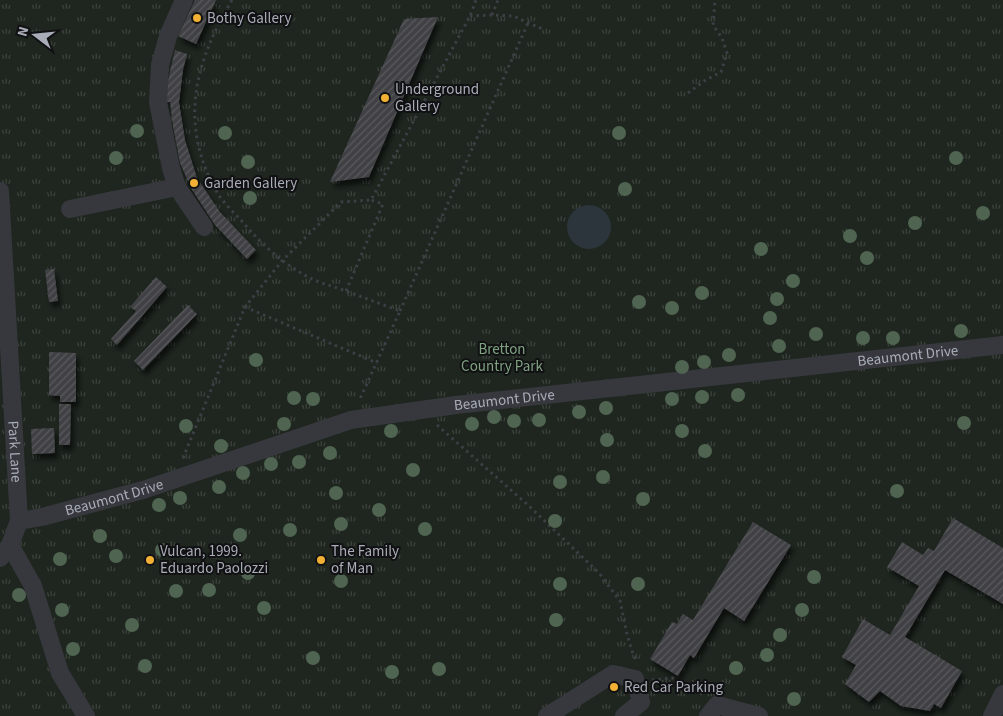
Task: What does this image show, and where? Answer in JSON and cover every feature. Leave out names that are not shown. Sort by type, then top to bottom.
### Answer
[{"type":"street","points":[[184,0],[168,36],[160,65],[158,102],[171,168],[177,187],[204,227]]},
{"type":"street","points":[[70,209],[177,187]]},
{"type":"street","name":"Park Lane","points":[[0,191],[19,521],[5,551]]},
{"type":"street","name":"Beaumont Drive","points":[[19,521],[42,518],[143,490],[351,420],[419,410],[649,383],[1003,345]]},
{"type":"street","points":[[5,551],[33,586],[60,673],[86,716]]},
{"type":"street","points":[[547,716],[613,674],[635,679],[641,702],[624,716]]},
{"type":"street","points":[[992,716],[1003,694]]},
{"type":"street","points":[[713,710],[760,716]]},
{"type":"path","points":[[232,0],[216,27],[202,65],[194,101],[196,134],[204,162],[219,195],[259,242],[282,261],[312,279],[400,312]]},
{"type":"path","points":[[371,200],[470,16],[476,0]]},
{"type":"path","points":[[492,15],[498,0]]},
{"type":"path","points":[[688,93],[704,81],[721,72],[727,53],[722,38],[713,25],[715,0]]},
{"type":"path","points":[[470,16],[513,16],[528,24],[546,30]]},
{"type":"path","points":[[351,420],[528,24]]},
{"type":"path","points":[[187,476],[183,458],[245,307],[282,261],[341,202],[371,200],[383,204],[346,291]]},
{"type":"path","points":[[245,307],[377,363]]},
{"type":"path","points":[[419,410],[528,505],[600,573],[620,601],[633,654],[642,667]]},
{"type":"path","points":[[646,674],[651,680],[673,678],[696,689],[713,710]]},
{"type":"green space","name":"Bretton Country Park","points":[[0,0],[1003,0],[1003,716],[0,716]]},
{"type":"shaded area","points":[[593,205],[605,211],[610,218],[610,236],[605,243],[598,248],[585,249],[577,246],[570,239],[567,223],[570,215],[577,208]]},
{"type":"building","name":"Bothy Gallery","points":[[195,0],[216,0],[196,44],[178,36]]},
{"type":"building","name":"Underground Gallery","points":[[438,17],[369,177],[330,182],[404,19]]},
{"type":"building","name":"Garden Gallery","points":[[175,50],[187,54],[179,102],[185,140],[197,178],[220,212],[256,250],[247,259],[215,225],[191,188],[180,163],[170,102],[166,102],[167,85]]},
{"type":"building","points":[[54,269],[58,301],[49,302],[45,270]]},
{"type":"building","points":[[156,277],[167,287],[117,345],[111,339],[136,311],[130,307]]},
{"type":"building","points":[[188,305],[197,314],[143,370],[134,361]]},
{"type":"building","points":[[49,352],[76,353],[76,402],[60,402],[60,396],[49,395]]},
{"type":"building","points":[[59,404],[71,404],[70,445],[59,445]]},
{"type":"building","points":[[54,428],[55,453],[32,454],[31,429]]},
{"type":"building","points":[[953,518],[1003,548],[1003,604],[945,570],[905,637],[962,671],[941,708],[934,704],[930,711],[901,706],[880,691],[869,702],[845,684],[856,665],[842,657],[863,619],[890,635],[919,586],[887,567],[902,542],[923,555],[928,548],[934,551]]},
{"type":"building","points":[[753,522],[791,545],[744,621],[724,608],[694,658],[690,655],[678,676],[650,659],[672,622],[677,624],[683,614],[693,620]]},
{"type":"place","name":"Bothy Gallery","points":[[197,18]]},
{"type":"place","name":"Underground Gallery","points":[[385,98]]},
{"type":"place","name":"Garden Gallery","points":[[194,183]]},
{"type":"place","name":"Vulcan, 1999. Eduardo Paolozzi","points":[[150,560]]},
{"type":"place","name":"The Family of Man","points":[[321,560]]},
{"type":"place","name":"Red Car Parking","points":[[614,687]]}]
